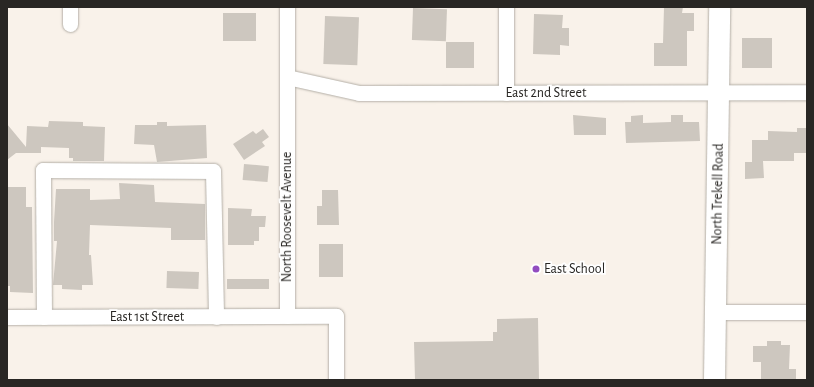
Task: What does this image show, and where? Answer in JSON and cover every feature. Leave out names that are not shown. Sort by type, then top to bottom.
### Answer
[{"type":"main road","name":"North Trekell Road","points":[[714,380],[720,92],[720,7]]},
{"type":"street","points":[[70,7],[70,24]]},
{"type":"street","name":"North Roosevelt Avenue","points":[[287,7],[288,316]]},
{"type":"street","points":[[506,7],[506,93]]},
{"type":"street","name":"East 2nd Street","points":[[287,78],[359,93],[807,92]]},
{"type":"street","points":[[44,317],[43,170],[213,171],[216,317]]},
{"type":"street","points":[[715,312],[807,312]]},
{"type":"street","points":[[288,316],[336,316],[336,380]]},
{"type":"street","name":"East 1st Street","points":[[7,317],[288,316]]},
{"type":"building","points":[[664,7],[683,7],[682,13],[694,13],[694,31],[687,31],[687,66],[654,66],[654,43],[663,43]]},
{"type":"building","points":[[413,8],[447,9],[446,41],[412,40]]},
{"type":"building","points":[[223,13],[256,13],[256,41],[223,41]]},
{"type":"building","points":[[534,14],[563,15],[562,28],[569,28],[569,46],[560,45],[560,55],[533,54]]},
{"type":"building","points":[[325,16],[359,17],[357,65],[323,64]]},
{"type":"building","points":[[742,38],[772,38],[772,68],[742,68]]},
{"type":"building","points":[[446,42],[474,42],[474,68],[446,68]]},
{"type":"building","points":[[573,115],[606,118],[606,135],[574,135]]},
{"type":"building","points":[[643,115],[643,123],[671,122],[671,115],[683,115],[683,122],[699,122],[700,141],[626,143],[625,122],[631,122],[631,116]]},
{"type":"building","points":[[49,121],[83,122],[83,126],[105,127],[104,161],[73,161],[73,158],[69,158],[69,148],[41,147],[41,153],[16,153],[7,160],[7,124],[26,147],[27,126],[48,127]]},
{"type":"building","points":[[157,122],[167,122],[167,126],[206,125],[207,158],[157,162],[154,145],[134,144],[135,125],[157,125]]},
{"type":"building","points":[[797,128],[807,128],[807,153],[794,153],[794,161],[763,161],[764,178],[745,179],[745,162],[752,162],[752,140],[768,140],[768,131],[797,132]]},
{"type":"building","points":[[263,129],[269,137],[262,142],[265,146],[244,160],[233,144],[253,131],[256,134]]},
{"type":"building","points":[[244,164],[269,166],[268,182],[243,180]]},
{"type":"building","points":[[119,183],[154,185],[155,202],[205,204],[205,240],[171,240],[171,228],[90,225],[89,255],[91,255],[93,285],[82,285],[82,290],[62,289],[62,285],[53,285],[57,241],[54,241],[56,189],[90,189],[90,200],[120,199]]},
{"type":"building","points":[[7,187],[26,187],[26,207],[32,207],[33,293],[10,292],[10,286],[7,286]]},
{"type":"building","points":[[322,190],[338,190],[339,225],[317,225],[317,206],[322,206]]},
{"type":"building","points":[[228,208],[252,209],[251,216],[266,216],[265,227],[259,227],[259,241],[254,241],[254,245],[228,245]]},
{"type":"building","points":[[319,244],[343,244],[343,277],[319,277]]},
{"type":"building","points":[[167,271],[199,272],[198,289],[166,288]]},
{"type":"building","points":[[227,279],[269,279],[269,289],[227,289]]},
{"type":"building","points":[[538,318],[539,380],[415,380],[414,342],[493,341],[493,332],[497,332],[497,319]]},
{"type":"building","points":[[767,341],[781,341],[781,345],[790,345],[789,369],[796,369],[796,380],[761,380],[761,362],[753,362],[753,346],[767,346]]},
{"type":"place","name":"East School","points":[[536,269]]}]
